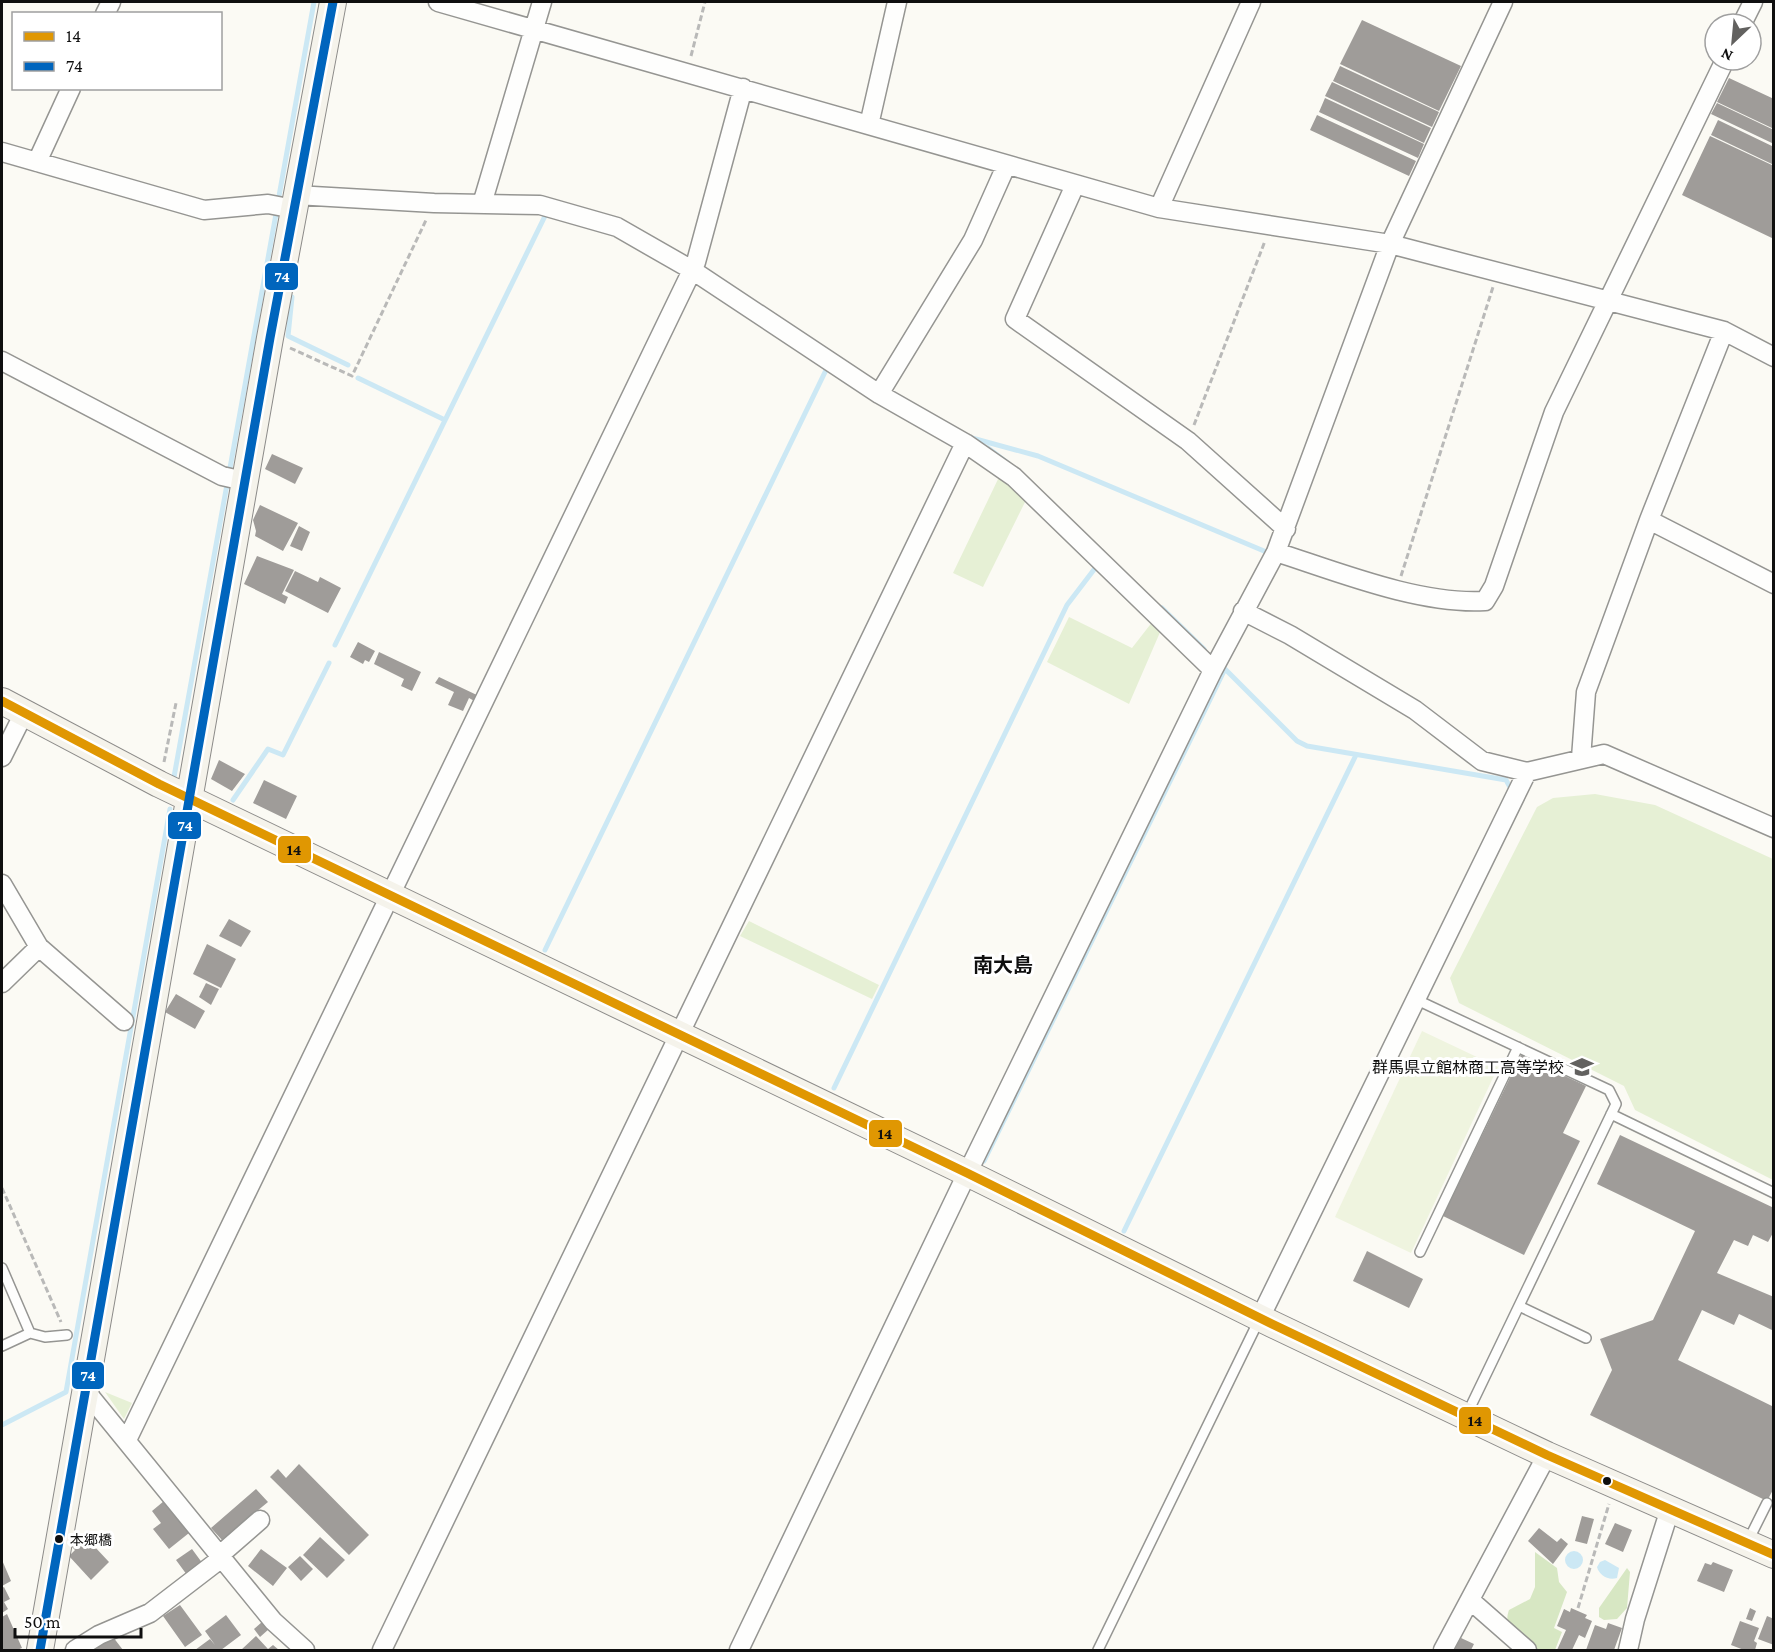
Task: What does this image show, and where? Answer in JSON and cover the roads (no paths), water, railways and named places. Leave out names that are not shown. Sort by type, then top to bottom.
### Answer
[{"type":"street","points":[[40,1650],[244,481],[333,2]]},
{"type":"street","points":[[438,2],[1159,208],[1390,244],[1609,299],[1724,331],[1773,357]]},
{"type":"street","points":[[482,204],[542,2]]},
{"type":"street","points":[[868,125],[883,70],[897,2]]},
{"type":"street","points":[[1159,208],[1251,2]]},
{"type":"street","points":[[740,1650],[968,1173],[1213,670],[1276,552],[1390,244],[1503,2]]},
{"type":"street","points":[[1276,552],[1397,589],[1462,602],[1485,601],[1494,586],[1554,411],[1719,72]]},
{"type":"street","points":[[127,1440],[692,270],[743,88]]},
{"type":"street","points":[[38,162],[70,90]]},
{"type":"street","points":[[2,152],[204,210],[295,202],[540,205],[617,227],[692,270],[879,394],[965,443],[1014,477],[1213,670]]},
{"type":"street","points":[[879,394],[973,240],[1006,166]]},
{"type":"street","points":[[1075,185],[1015,319],[1188,441],[1286,530]]},
{"type":"street","points":[[1581,758],[1586,692],[1649,520],[1724,331]]},
{"type":"street","points":[[2,361],[222,476],[244,481]]},
{"type":"street","points":[[382,1650],[965,443]]},
{"type":"street","points":[[1649,520],[1773,584]]},
{"type":"street","points":[[1243,611],[1290,635],[1415,710],[1482,761],[1527,772],[1604,754],[1773,828]]},
{"type":"street","points":[[2,757],[13,707],[159,784],[968,1173],[1260,1318],[1547,1455],[1773,1555]]},
{"type":"street","points":[[1260,1318],[1527,772]]},
{"type":"street","points":[[2,884],[39,947],[124,1021]]},
{"type":"street","points":[[2,983],[39,947]]},
{"type":"street","points":[[84,1389],[273,1621],[305,1650]]},
{"type":"street","points":[[1443,1650],[1547,1455]]},
{"type":"street","points":[[1628,1650],[1635,1619],[1670,1509]]},
{"type":"street","points":[[75,1650],[99,1635],[150,1613],[222,1556],[260,1520]]},
{"type":"street","points":[[1470,1600],[1527,1650]]},
{"type":"lane","points":[[1417,1000],[1609,1090],[1616,1104],[1466,1416]]},
{"type":"lane","points":[[1420,1252],[1518,1047]]},
{"type":"lane","points":[[1611,1114],[1773,1193]]},
{"type":"lane","points":[[2,1268],[30,1333]]},
{"type":"lane","points":[[1519,1306],[1586,1338]]},
{"type":"lane","points":[[1098,1650],[1260,1318]]},
{"type":"lane","points":[[2,1346],[30,1333],[45,1336],[67,1335]]},
{"type":"lane","points":[[1748,1543],[1750,1533],[1767,1503]]},
{"type":"water","points":[[1574,1551],[1580,1554],[1583,1560],[1580,1566],[1574,1569],[1568,1566],[1565,1560],[1568,1554]]},
{"type":"water","points":[[1605,1560],[1619,1568],[1617,1578],[1607,1578],[1600,1573],[1597,1567]]},
{"type":"waterway","points":[[279,196],[314,2]]},
{"type":"waterway","points":[[174,777],[276,214]]},
{"type":"waterway","points":[[335,645],[545,216]]},
{"type":"waterway","points":[[292,297],[288,336],[348,365]]},
{"type":"waterway","points":[[545,950],[827,368]]},
{"type":"waterway","points":[[358,378],[445,420]]},
{"type":"waterway","points":[[972,438],[1038,456],[1264,551]]},
{"type":"waterway","points":[[988,448],[1009,464]]},
{"type":"waterway","points":[[834,1088],[1067,605],[1096,567]]},
{"type":"waterway","points":[[1162,608],[1204,649]]},
{"type":"waterway","points":[[233,800],[268,749],[283,755],[329,663]]},
{"type":"waterway","points":[[984,1161],[1225,669],[1297,741],[1307,746],[1506,780],[1511,789],[1509,792]]},
{"type":"waterway","points":[[1124,1231],[1356,755]]},
{"type":"waterway","points":[[2,1425],[66,1392],[170,809]]},
{"type":"place","name":"群馬県立館林商工高等学校","points":[[1582,1067]]},
{"type":"place","name":"本郷橋","points":[[59,1539]]},
{"type":"district","name":"南大島","points":[[1003,965]]}]
